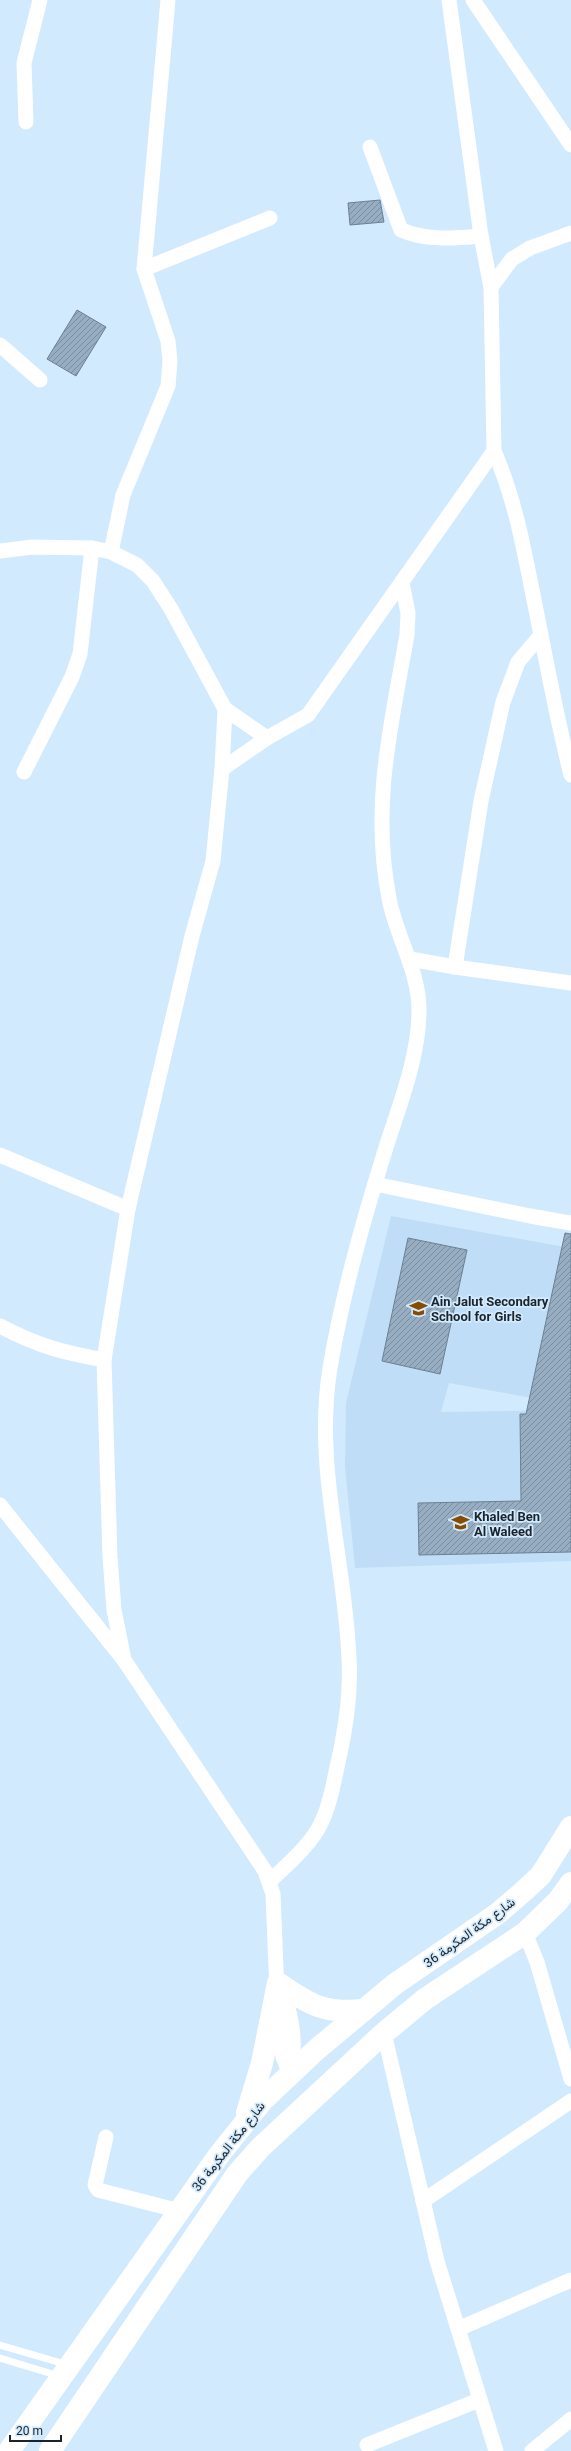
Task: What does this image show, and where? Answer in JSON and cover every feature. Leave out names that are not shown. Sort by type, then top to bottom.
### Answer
[{"type":"main road","name":"شارع مكة المكرمة 36","points":[[9,2451],[180,2211],[243,2124],[263,2100],[290,2074],[395,1984],[497,1914],[524,1891],[541,1875],[571,1828]]},
{"type":"main road","name":"شارع مكة المكرمة 36","points":[[50,2451],[237,2174],[260,2148],[384,2033],[425,1998],[525,1933],[558,1901],[571,1884]]},
{"type":"main road","points":[[243,2124],[262,2063],[278,1983],[308,2004],[326,2010],[345,2012],[364,2010]]},
{"type":"main road","points":[[237,2174],[240,2152],[283,2100],[288,2088],[290,2074],[312,2081],[334,2079]]},
{"type":"street","points":[[26,122],[24,63],[40,0]]},
{"type":"street","points":[[111,552],[123,495],[168,386],[170,361],[168,341],[144,270],[168,0]]},
{"type":"street","points":[[449,0],[481,236],[491,286],[494,451],[504,474],[518,522],[542,635],[560,732],[571,775]]},
{"type":"street","points":[[473,0],[571,145]]},
{"type":"street","points":[[370,147],[401,230],[416,236],[450,238],[481,236]]},
{"type":"street","points":[[144,270],[270,218]]},
{"type":"street","points":[[491,286],[512,259],[530,248],[571,233]]},
{"type":"street","points":[[0,345],[40,380]]},
{"type":"street","points":[[222,770],[267,738],[308,715],[494,451]]},
{"type":"street","points":[[0,551],[32,547],[92,548],[111,552],[137,565],[153,581],[171,609],[225,709],[267,738]]},
{"type":"street","points":[[24,772],[72,677],[80,654],[92,548]]},
{"type":"street","points":[[270,1882],[297,1856],[319,1827],[333,1786],[344,1740],[350,1660],[342,1584],[326,1470],[325,1408],[335,1345],[361,1231],[414,1054],[419,1009],[417,985],[410,959],[397,928],[389,897],[380,812],[383,770],[407,635],[408,613],[402,583]]},
{"type":"street","points":[[455,967],[481,801],[503,702],[518,662],[542,635]]},
{"type":"street","points":[[124,1660],[114,1610],[111,1565],[104,1360],[128,1209],[192,936],[213,861],[222,770],[225,709]]},
{"type":"street","points":[[410,959],[455,967],[571,983]]},
{"type":"street","points":[[0,1156],[128,1209]]},
{"type":"street","points":[[375,1184],[530,1216],[571,1222]]},
{"type":"street","points":[[0,1326],[31,1342],[57,1351],[104,1360]]},
{"type":"street","points":[[0,1505],[124,1660],[270,1882],[278,1983],[277,2022],[283,2057],[290,2074]]},
{"type":"street","points":[[525,1933],[537,1962],[571,2079]]},
{"type":"street","points":[[384,2033],[437,2261],[496,2451]]},
{"type":"street","points":[[423,2201],[571,2101]]},
{"type":"street","points":[[106,2137],[95,2185],[98,2190],[180,2211]]},
{"type":"street","points":[[458,2329],[571,2280]]},
{"type":"street","points":[[367,2445],[479,2400]]},
{"type":"street","points":[[532,2451],[571,2419]]},
{"type":"lane","points":[[0,2345],[66,2371]]},
{"type":"lane","points":[[0,2358],[66,2371]]},
{"type":"shaded area","points":[[391,1216],[571,1248],[571,1405],[449,1383],[441,1412],[571,1410],[571,1561],[355,1568],[345,1467],[346,1403]]},
{"type":"building","points":[[380,200],[384,222],[350,225],[348,203]]},
{"type":"building","points":[[77,310],[106,327],[76,376],[47,359]]},
{"type":"building","name":"Khaled Ben Al Waleed","points":[[565,1233],[571,1234],[571,1552],[419,1555],[418,1503],[521,1501],[520,1414],[526,1414]]},
{"type":"building","name":"Ain Jalut Secondary School for Girls","points":[[408,1238],[467,1250],[440,1374],[382,1361]]},
{"type":"place","name":"Ain Jalut Secondary School for Girls","points":[[418,1308]]},
{"type":"place","name":"Khaled Ben Al Waleed","points":[[461,1523]]}]
